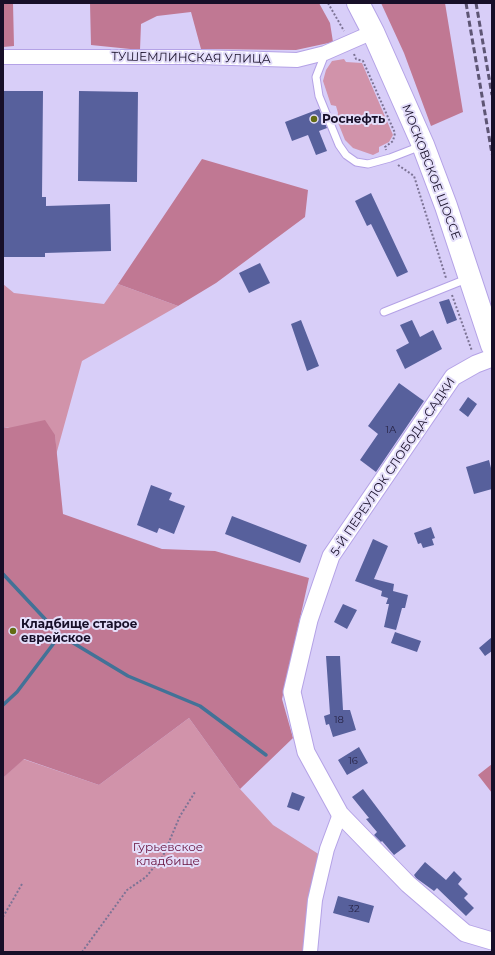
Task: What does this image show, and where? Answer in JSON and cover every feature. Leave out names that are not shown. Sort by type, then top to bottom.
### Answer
[{"type":"main road","name":"МОСКОВСКОЕ ШОССЕ","points":[[358,3],[373,32],[423,145],[471,277],[492,345]]},
{"type":"street","name":"ТУШЕМЛИНСКАЯ УЛИЦА","points":[[3,57],[199,56],[297,60],[325,53],[373,32]]},
{"type":"street","name":"5-Й ПЕРЕУЛОК СЛОБОДА-САДКИ","points":[[492,358],[476,364],[453,377],[331,556],[308,620],[292,692],[306,752],[340,814],[408,884],[465,933],[492,941]]},
{"type":"street","points":[[310,952],[315,900],[327,849],[340,814]]},
{"type":"lane","points":[[325,53],[316,77],[319,96],[339,144],[346,155],[356,162],[368,164],[390,158],[423,145]]},
{"type":"lane","points":[[384,312],[471,277]]},
{"type":"path","points":[[328,3],[356,59],[363,61],[395,133],[393,141],[385,147],[390,158],[414,176],[448,285],[476,364]]},
{"type":"path","points":[[82,952],[126,890],[146,877],[163,856],[180,816],[195,792]]},
{"type":"path","points":[[3,917],[22,884]]},
{"type":"green space","points":[[344,59],[346,62],[362,63],[393,135],[389,142],[379,147],[379,152],[373,155],[353,148],[345,140],[337,120],[338,113],[336,106],[331,105],[323,81],[326,70],[332,61]]},
{"type":"green space","points":[[3,284],[14,293],[104,304],[118,284],[178,306],[82,361],[56,455],[55,435],[3,427]]},
{"type":"green space","name":"Гурьевское кладбище","points":[[189,718],[240,789],[273,825],[320,855],[304,952],[3,952],[3,778],[23,759],[99,785]]},
{"type":"shaded area","points":[[3,3],[13,3],[14,46],[3,47]]},
{"type":"shaded area","points":[[90,3],[319,3],[330,23],[333,42],[296,50],[201,49],[191,12],[157,16],[141,24],[140,50],[91,45]]},
{"type":"shaded area","points":[[381,3],[445,3],[463,112],[431,126],[404,53]]},
{"type":"shaded area","points":[[202,159],[308,190],[305,217],[216,283],[178,306],[118,284]]},
{"type":"shaded area","points":[[45,420],[55,435],[63,514],[162,549],[215,551],[309,578],[282,699],[293,738],[240,789],[189,718],[99,785],[24,759],[3,778],[3,427],[8,428]]},
{"type":"shaded area","points":[[492,764],[492,793],[478,775]]},
{"type":"building","points":[[3,91],[43,91],[42,197],[46,197],[46,206],[110,204],[111,251],[45,253],[45,257],[3,257]]},
{"type":"building","points":[[79,91],[138,92],[137,182],[78,181]]},
{"type":"building","points":[[319,109],[327,128],[319,131],[327,151],[316,155],[308,135],[292,141],[285,122]]},
{"type":"building","points":[[371,193],[408,272],[397,277],[371,224],[367,226],[355,201]]},
{"type":"building","points":[[260,263],[270,283],[249,293],[239,273]]},
{"type":"building","points":[[449,299],[457,320],[447,324],[439,302]]},
{"type":"building","points":[[301,320],[319,366],[307,371],[291,324]]},
{"type":"building","points":[[412,320],[420,337],[433,330],[442,349],[405,369],[396,350],[409,343],[400,325]]},
{"type":"building","points":[[399,383],[424,401],[376,472],[360,460],[378,434],[368,426]]},
{"type":"building","points":[[468,397],[477,404],[468,417],[459,410]]},
{"type":"building","points":[[489,460],[492,472],[492,489],[474,494],[466,467]]},
{"type":"building","points":[[151,485],[172,493],[169,500],[185,506],[174,534],[159,528],[157,533],[137,525]]},
{"type":"building","points":[[232,516],[307,545],[300,563],[225,534]]},
{"type":"building","points":[[431,527],[435,538],[432,539],[434,545],[423,548],[421,543],[418,544],[414,533]]},
{"type":"building","points":[[373,539],[388,546],[374,579],[394,584],[393,591],[408,595],[405,608],[402,608],[396,630],[384,627],[389,604],[386,604],[388,598],[381,596],[382,591],[355,581]]},
{"type":"building","points":[[343,604],[357,610],[347,629],[334,622]]},
{"type":"building","points":[[395,632],[421,641],[417,652],[391,643]]},
{"type":"building","points":[[492,637],[492,651],[485,656],[479,648]]},
{"type":"building","points":[[326,656],[340,656],[343,710],[350,710],[356,730],[333,737],[329,724],[326,725],[324,716],[330,714]]},
{"type":"building","points":[[359,747],[368,763],[347,775],[338,760]]},
{"type":"building","points":[[363,789],[406,846],[394,855],[382,841],[381,842],[374,835],[377,832],[366,819],[369,818],[352,797]]},
{"type":"building","points":[[292,792],[305,797],[299,811],[287,807]]},
{"type":"building","points":[[425,862],[446,880],[454,871],[462,879],[458,884],[468,894],[464,898],[474,908],[466,916],[437,888],[434,891],[416,878],[414,875]]},
{"type":"building","points":[[338,896],[374,906],[369,923],[333,913]]},
{"type":"waterway","points":[[3,574],[60,635],[128,676],[200,706],[266,755]]},
{"type":"waterway","points":[[3,705],[17,692],[60,635]]},
{"type":"railway","points":[[466,3],[492,154]]},
{"type":"railway","points":[[476,3],[492,95]]},
{"type":"place","name":"Роснефть","points":[[314,119]]},
{"type":"place","name":"Кладбище старое еврейское","points":[[13,631]]}]
